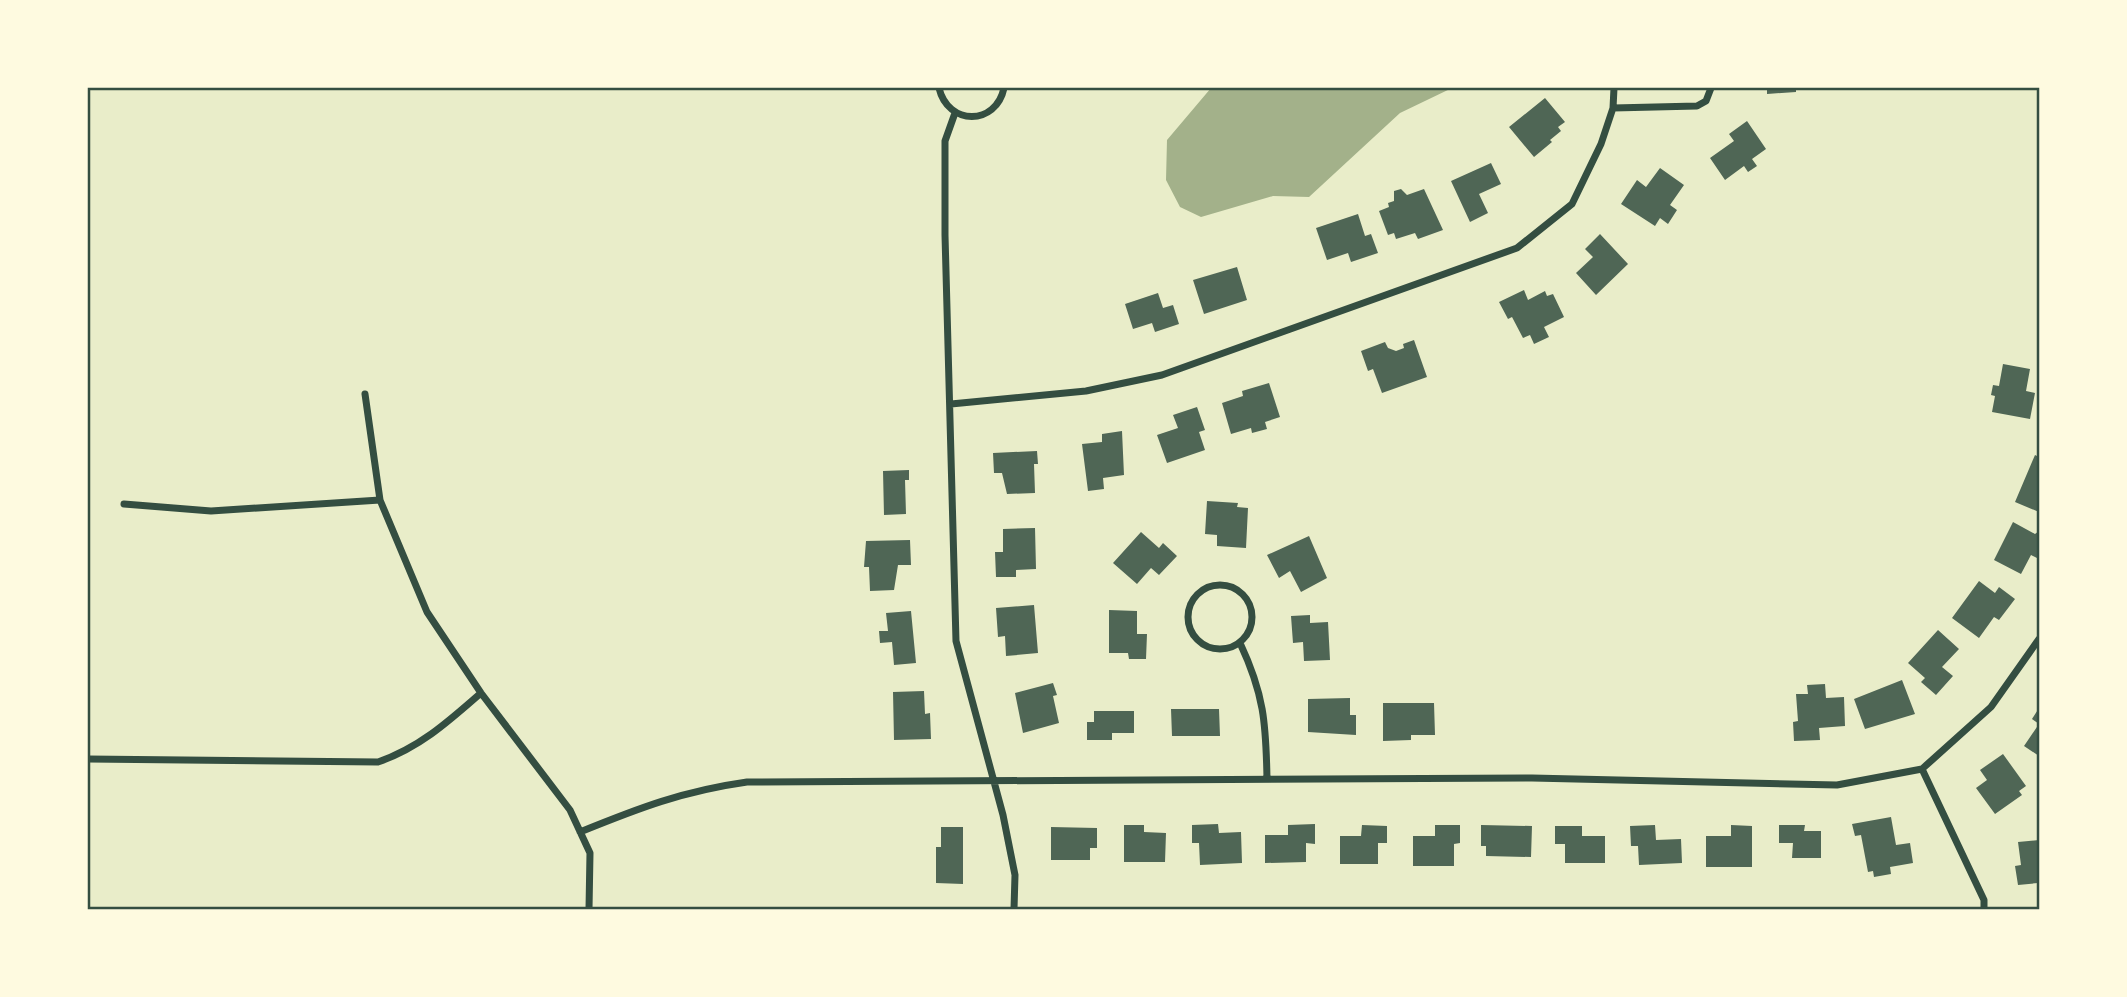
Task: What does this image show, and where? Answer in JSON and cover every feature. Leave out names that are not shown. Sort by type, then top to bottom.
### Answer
[{"type":"street","points":[[939,88],[942,98],[955,113],[965,117],[986,114],[1002,99],[1004,88]]},
{"type":"street","points":[[951,404],[1086,391],[1161,375],[1517,248],[1572,204],[1601,144],[1613,108],[1614,88]]},
{"type":"street","points":[[1613,108],[1697,106],[1706,101],[1711,88]]},
{"type":"street","points":[[955,113],[945,141],[956,640],[996,783],[1015,875],[1014,909]]},
{"type":"street","points":[[365,394],[380,500],[427,612],[481,693],[570,810],[590,853],[589,909]]},
{"type":"street","points":[[124,504],[211,510],[380,500]]},
{"type":"street","points":[[1217,585],[1227,585],[1245,596],[1253,615],[1247,635],[1240,643],[1220,649],[1200,642],[1189,624],[1191,602],[1198,594],[1217,585]]},
{"type":"street","points":[[580,832],[654,801],[695,789],[747,782],[996,783],[1532,778],[1838,785],[1922,769],[1991,707],[2039,639]]},
{"type":"street","points":[[1240,643],[1257,679],[1262,698],[1266,722],[1267,779]]},
{"type":"street","points":[[88,758],[378,762],[415,746],[481,693]]},
{"type":"street","points":[[1922,769],[1983,900],[1984,909]]},
{"type":"shaded area","points":[[1211,88],[1452,88],[1400,113],[1309,197],[1273,196],[1201,217],[1180,207],[1166,180],[1167,140]]},
{"type":"building","points":[[1767,88],[1796,88],[1796,92],[1767,94]]},
{"type":"building","points":[[1545,98],[1565,122],[1558,127],[1561,131],[1550,140],[1552,142],[1534,157],[1509,127]]},
{"type":"building","points":[[1747,121],[1766,149],[1752,159],[1757,166],[1748,172],[1744,166],[1725,180],[1710,158],[1734,141],[1729,134]]},
{"type":"building","points":[[1491,163],[1501,184],[1479,194],[1488,213],[1470,222],[1451,181]]},
{"type":"building","points":[[1660,168],[1684,185],[1670,205],[1677,210],[1668,224],[1660,218],[1655,226],[1621,204],[1637,180],[1646,187]]},
{"type":"building","points":[[1401,189],[1407,195],[1424,189],[1443,230],[1418,239],[1415,233],[1396,239],[1394,233],[1388,235],[1379,211],[1389,207],[1388,203],[1394,201],[1394,191]]},
{"type":"building","points":[[1358,214],[1365,236],[1371,234],[1378,253],[1351,262],[1348,253],[1327,260],[1316,228]]},
{"type":"building","points":[[1600,234],[1628,264],[1596,295],[1576,273],[1593,257],[1585,249]]},
{"type":"building","points":[[1237,267],[1247,300],[1204,314],[1193,280]]},
{"type":"building","points":[[1524,290],[1528,300],[1545,291],[1547,296],[1553,294],[1564,317],[1544,327],[1549,337],[1534,344],[1530,335],[1523,338],[1512,317],[1508,319],[1499,302]]},
{"type":"building","points":[[1158,293],[1163,308],[1173,305],[1179,324],[1155,332],[1152,323],[1133,329],[1125,304]]},
{"type":"building","points":[[1414,340],[1427,377],[1382,393],[1373,369],[1368,371],[1361,351],[1385,342],[1388,348],[1396,351],[1404,348],[1403,344]]},
{"type":"building","points":[[2003,364],[2030,369],[2026,391],[2035,393],[2030,419],[1992,412],[1995,396],[1991,395],[1993,385],[1999,386]]},
{"type":"building","points":[[1269,383],[1280,417],[1265,422],[1267,429],[1252,433],[1251,428],[1231,434],[1222,403],[1243,396],[1242,391]]},
{"type":"building","points":[[1197,407],[1205,430],[1199,432],[1205,450],[1167,463],[1157,435],[1178,428],[1173,415]]},
{"type":"building","points":[[1122,431],[1124,475],[1103,478],[1104,489],[1088,491],[1082,444],[1102,442],[1102,434]]},
{"type":"building","points":[[1037,451],[1038,464],[1034,464],[1035,493],[1007,494],[1002,473],[994,473],[993,453]]},
{"type":"building","points":[[2035,455],[2039,457],[2039,512],[2015,502]]},
{"type":"building","points":[[909,470],[909,480],[905,480],[906,514],[884,515],[883,471]]},
{"type":"building","points":[[1207,501],[1238,503],[1237,507],[1248,508],[1246,548],[1217,546],[1217,535],[1205,534]]},
{"type":"building","points":[[2013,522],[2035,534],[2039,531],[2039,559],[2031,555],[2021,574],[1994,560]]},
{"type":"building","points":[[1035,528],[1036,569],[1016,570],[1016,577],[996,577],[995,552],[1003,552],[1003,529]]},
{"type":"building","points":[[1141,532],[1159,548],[1163,543],[1177,556],[1159,575],[1151,568],[1137,584],[1113,563]]},
{"type":"building","points":[[1309,536],[1327,578],[1301,592],[1290,571],[1279,578],[1267,555]]},
{"type":"building","points":[[910,540],[911,565],[898,565],[894,590],[870,591],[869,567],[864,567],[866,541]]},
{"type":"building","points":[[1979,581],[1995,593],[1999,587],[2015,599],[1999,620],[1994,617],[1979,638],[1952,618]]},
{"type":"building","points":[[1034,605],[1038,653],[1006,656],[1005,636],[998,637],[996,608]]},
{"type":"building","points":[[1109,610],[1137,611],[1137,634],[1147,634],[1146,659],[1129,659],[1128,653],[1109,653]]},
{"type":"building","points":[[911,611],[916,663],[894,665],[892,642],[880,643],[879,631],[888,631],[886,613]]},
{"type":"building","points":[[1310,615],[1310,623],[1328,622],[1330,660],[1304,661],[1303,642],[1293,643],[1291,616]]},
{"type":"building","points":[[1938,630],[1959,649],[1942,667],[1953,676],[1936,695],[1921,682],[1925,678],[1908,663]]},
{"type":"building","points":[[1902,680],[1915,714],[1865,729],[1854,699]]},
{"type":"building","points":[[1053,683],[1057,695],[1053,696],[1059,723],[1023,733],[1015,693]]},
{"type":"building","points":[[1825,684],[1826,698],[1844,697],[1845,726],[1819,728],[1820,740],[1794,741],[1793,722],[1798,721],[1796,694],[1808,694],[1807,685]]},
{"type":"building","points":[[924,691],[925,714],[930,713],[931,739],[894,740],[893,692]]},
{"type":"building","points":[[1350,698],[1350,715],[1356,715],[1356,735],[1308,732],[1308,699]]},
{"type":"building","points":[[1383,703],[1434,703],[1435,735],[1411,735],[1411,740],[1383,741]]},
{"type":"building","points":[[2039,708],[2039,724],[2032,719]]},
{"type":"building","points":[[1171,709],[1219,709],[1220,736],[1172,736]]},
{"type":"building","points":[[1094,711],[1134,711],[1134,733],[1112,733],[1112,740],[1087,740],[1087,722],[1094,722]]},
{"type":"building","points":[[2039,724],[2039,756],[2024,746]]},
{"type":"building","points":[[2003,754],[2026,786],[2019,791],[2022,795],[1995,814],[1976,788],[1987,780],[1980,770]]},
{"type":"building","points":[[1891,817],[1896,845],[1910,843],[1913,863],[1890,867],[1891,874],[1874,877],[1873,871],[1868,872],[1861,835],[1855,836],[1852,824]]},
{"type":"building","points":[[1218,824],[1219,833],[1241,832],[1242,863],[1200,865],[1199,843],[1192,843],[1192,825]]},
{"type":"building","points":[[1315,824],[1315,844],[1306,843],[1306,862],[1265,863],[1265,835],[1288,835],[1288,825]]},
{"type":"building","points":[[1124,825],[1144,825],[1144,832],[1166,833],[1165,862],[1124,862]]},
{"type":"building","points":[[1362,825],[1387,826],[1387,843],[1378,843],[1378,864],[1340,864],[1340,836],[1361,836]]},
{"type":"building","points":[[1435,825],[1460,825],[1460,843],[1454,844],[1454,866],[1413,866],[1413,836],[1435,836]]},
{"type":"building","points":[[1481,825],[1532,826],[1531,857],[1486,856],[1486,846],[1481,846]]},
{"type":"building","points":[[1655,825],[1656,840],[1681,839],[1682,863],[1639,865],[1638,846],[1631,846],[1630,826]]},
{"type":"building","points":[[1731,825],[1752,826],[1752,867],[1706,867],[1706,836],[1731,836]]},
{"type":"building","points":[[1779,825],[1805,825],[1804,831],[1821,831],[1821,858],[1792,858],[1793,843],[1779,843]]},
{"type":"building","points":[[1555,826],[1582,826],[1582,836],[1605,836],[1605,863],[1565,863],[1565,844],[1555,844]]},
{"type":"building","points":[[941,827],[963,827],[963,884],[936,883],[936,847],[941,847]]},
{"type":"building","points":[[1051,827],[1097,828],[1097,848],[1090,848],[1090,860],[1051,860]]},
{"type":"building","points":[[2039,840],[2038,883],[2018,885],[2015,866],[2021,865],[2018,842]]}]
